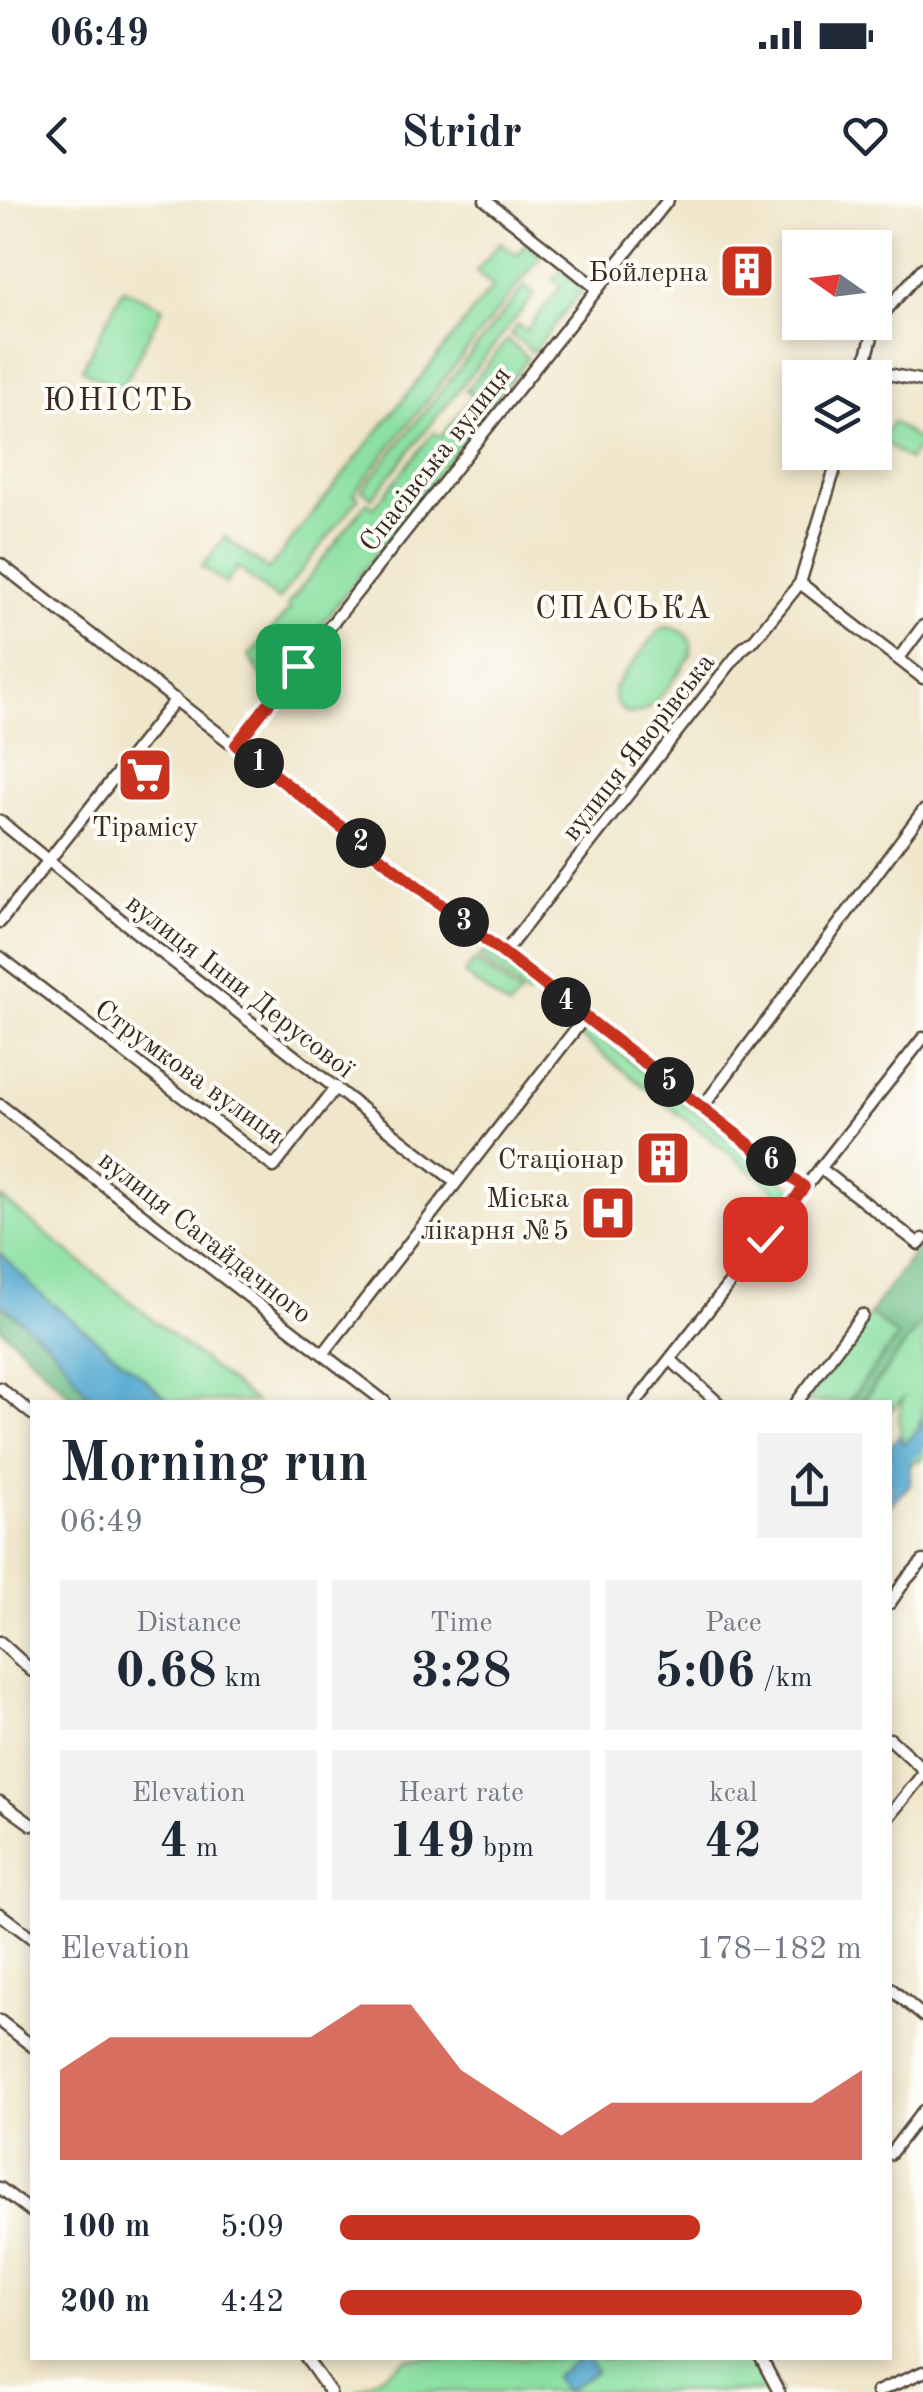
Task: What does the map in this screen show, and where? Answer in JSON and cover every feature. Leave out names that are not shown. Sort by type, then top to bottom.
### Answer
[{"type":"street","points":[[485,200],[598,288]]},
{"type":"street","name":"Спасівська вулиця","points":[[236,745],[668,200]]},
{"type":"street","points":[[866,360],[876,322],[923,268]]},
{"type":"street","points":[[892,377],[923,381]]},
{"type":"street","name":"вулиця Яворівська","points":[[504,953],[742,648],[755,640],[800,583],[835,470]]},
{"type":"street","points":[[0,564],[804,1187]]},
{"type":"street","points":[[800,583],[923,678]]},
{"type":"street","points":[[899,658],[923,626]]},
{"type":"street","points":[[0,922],[176,698]]},
{"type":"street","points":[[702,1108],[923,811]]},
{"type":"street","name":"вулиця Інни Дерусової","points":[[0,821],[148,942],[456,1182]]},
{"type":"street","name":"Струмкова вулиця","points":[[0,957],[274,1167],[336,1087]]},
{"type":"street","points":[[323,1354],[585,1016]]},
{"type":"street","points":[[638,1400],[923,1038]]},
{"type":"street","name":"вулиця Сагайдачного","points":[[0,1105],[382,1400]]},
{"type":"street","points":[[820,1168],[921,1241]]},
{"type":"street","points":[[799,1400],[862,1316]]},
{"type":"street","points":[[671,1360],[714,1400]]},
{"type":"street","points":[[0,1388],[30,1412]]},
{"type":"street","points":[[892,1601],[923,1561]]},
{"type":"street","points":[[0,1642],[30,1669]]},
{"type":"street","points":[[892,1741],[923,1771],[892,1812]]},
{"type":"street","points":[[0,1802],[30,1824]]},
{"type":"street","points":[[0,1914],[30,1936]]},
{"type":"street","points":[[892,1990],[923,2016]]},
{"type":"street","points":[[0,2021],[30,2044]]},
{"type":"street","points":[[892,2151],[923,2111]]},
{"type":"street","points":[[0,2188],[30,2210]]},
{"type":"street","points":[[307,2360],[330,2392]]},
{"type":"street","points":[[763,2360],[779,2392]]},
{"type":"street","points":[[877,2392],[923,2372]]},
{"type":"green space","points":[[500,242],[517,255],[526,243],[542,255],[354,493],[359,498],[278,600],[237,567],[226,584],[202,567],[225,537],[268,570],[493,286],[476,272]]},
{"type":"green space","points":[[561,270],[584,288],[533,352],[511,335],[518,325],[526,331],[561,286],[553,279]]},
{"type":"green space","points":[[525,286],[535,294],[372,498],[362,490]]},
{"type":"green space","points":[[123,289],[163,307],[121,391],[82,369]]},
{"type":"green space","points":[[507,340],[528,358],[271,690],[249,656],[290,609],[287,606],[367,502],[374,507],[434,432],[441,436],[473,396],[466,391]]},
{"type":"green space","points":[[892,423],[921,443],[908,460],[892,448]]},
{"type":"green space","points":[[667,627],[687,636],[690,657],[659,698],[639,713],[629,713],[616,703],[615,686],[660,629]]},
{"type":"green space","points":[[486,951],[531,985],[527,996],[479,957]]},
{"type":"green space","points":[[475,960],[520,995],[509,1008],[464,974]]},
{"type":"green space","points":[[588,1028],[791,1187],[787,1199],[577,1034]]},
{"type":"green space","points":[[0,1197],[253,1400],[168,1400],[39,1293],[0,1253]]},
{"type":"green space","points":[[923,1239],[923,1320],[863,1400],[850,1400],[898,1337],[870,1314]]},
{"type":"green space","points":[[0,1303],[48,1343],[92,1400],[75,1400],[0,1327]]},
{"type":"green space","points":[[870,1314],[898,1336],[850,1400],[806,1400]]},
{"type":"green space","points":[[923,1320],[923,1459],[911,1463],[904,1447],[899,1416],[903,1399],[892,1409],[892,1400],[864,1400]]},
{"type":"green space","points":[[405,2360],[762,2360],[779,2392],[355,2392]]},
{"type":"water","points":[[0,1253],[39,1293],[168,1400],[92,1400],[48,1343],[0,1303]]},
{"type":"water","points":[[923,1416],[923,1431],[909,1458],[910,1485],[892,1503],[892,1443],[899,1436],[904,1445]]},
{"type":"water","points":[[578,2360],[588,2360],[596,2371],[565,2392],[554,2376]]},
{"type":"waterway","points":[[892,1469],[923,1439]]},
{"type":"place","name":"Бойлерна","points":[[747,271]]},
{"type":"place","name":"Тірамісу","points":[[145,775]]},
{"type":"place","name":"Стаціонар","points":[[663,1158]]},
{"type":"place","name":"Міська лікарня №5","points":[[608,1213]]},
{"type":"district","name":"ЮНІСТЬ","points":[[119,399]]},
{"type":"district","name":"СПАСЬКА","points":[[624,607]]},
{"type":"route","points":[[298,666],[236,745],[804,1187],[765,1239]]}]
